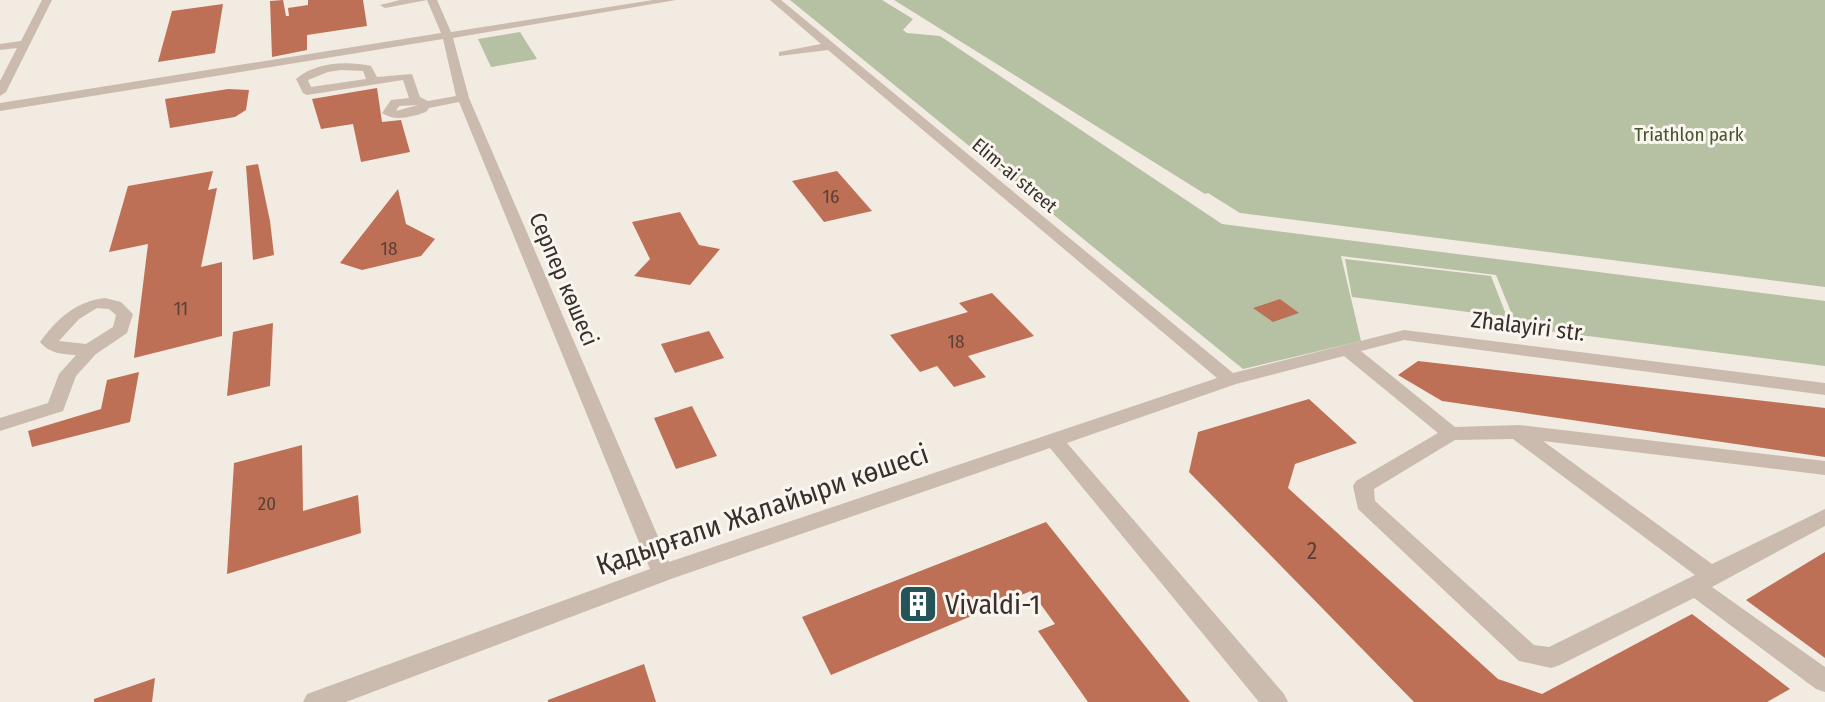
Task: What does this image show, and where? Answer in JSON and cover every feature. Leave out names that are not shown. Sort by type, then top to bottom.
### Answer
[{"type":"street","points":[[0,92],[47,0]]},
{"type":"street","points":[[385,5],[422,0]]},
{"type":"street","name":"Серпер көшесі","points":[[432,0],[447,37],[463,98],[663,573]]},
{"type":"street","points":[[0,107],[204,82],[447,37],[671,0]]},
{"type":"street","name":"Elim-ai street","points":[[775,0],[1230,380]]},
{"type":"street","points":[[0,47],[24,44]]},
{"type":"street","points":[[783,54],[830,46]]},
{"type":"street","points":[[373,81],[366,68],[352,65],[316,71],[302,79],[307,91],[408,76],[420,102],[463,98]]},
{"type":"street","name":"Zhalayiri str.","points":[[1230,380],[1404,335],[1825,389]]},
{"type":"street","points":[[1347,349],[1451,434]]},
{"type":"street","points":[[0,425],[56,407],[68,374],[90,350]]},
{"type":"street","name":"Қадырғали Жалайыри көшесі","points":[[316,702],[663,573],[1230,380]]},
{"type":"street","points":[[1517,432],[1825,681]]},
{"type":"street","points":[[1825,468],[1517,432],[1451,434],[1363,486],[1365,504],[1528,654],[1551,658],[1825,517]]},
{"type":"street","points":[[1054,440],[1275,702]]},
{"type":"green space","points":[[790,0],[882,0],[913,19],[903,30],[907,33],[940,36],[1222,224],[1825,301],[1825,366],[1517,327],[1496,275],[1341,256],[1361,341],[1243,369]]},
{"type":"green space","name":"Triathlon park","points":[[894,0],[1825,0],[1825,287],[1240,213],[1208,193],[1205,194]]},
{"type":"green space","points":[[520,32],[537,59],[491,67],[478,39]]},
{"type":"green space","points":[[1345,259],[1491,276],[1507,317],[1352,297]]},
{"type":"building","points":[[283,0],[286,16],[289,16],[288,8],[308,5],[308,0],[363,0],[367,26],[307,35],[307,50],[272,57],[270,1]]},
{"type":"building","points":[[223,4],[215,53],[158,62],[172,11]]},
{"type":"building","points":[[377,88],[382,122],[401,120],[410,152],[361,162],[353,124],[321,129],[312,99]]},
{"type":"building","points":[[228,89],[249,90],[246,110],[235,117],[170,128],[165,99]]},
{"type":"building","points":[[258,164],[274,255],[253,260],[246,166]]},
{"type":"building","points":[[213,171],[208,190],[217,188],[201,267],[222,262],[222,336],[134,358],[148,244],[109,252],[128,186]]},
{"type":"building","points":[[837,171],[872,211],[824,222],[792,181]]},
{"type":"building","points":[[398,189],[406,224],[435,239],[421,256],[362,270],[340,263]]},
{"type":"building","points":[[680,212],[699,245],[720,249],[690,285],[634,276],[650,259],[632,222]]},
{"type":"building","points":[[992,293],[1034,336],[968,356],[986,377],[954,387],[937,366],[920,372],[890,335],[968,312],[959,303]]},
{"type":"building","points":[[1280,299],[1299,313],[1273,322],[1253,308]]},
{"type":"building","points":[[273,323],[270,386],[227,396],[233,332]]},
{"type":"building","points":[[709,331],[724,358],[675,373],[661,344]]},
{"type":"building","points":[[1418,361],[1825,408],[1825,457],[1442,401],[1398,375]]},
{"type":"building","points":[[139,372],[130,422],[32,447],[28,431],[101,409],[107,380]]},
{"type":"building","points":[[1309,399],[1357,443],[1295,464],[1288,488],[1498,679],[1542,694],[1692,614],[1790,689],[1767,702],[1414,702],[1189,472],[1198,432]]},
{"type":"building","points":[[692,406],[717,456],[676,469],[654,418]]},
{"type":"building","points":[[302,445],[303,511],[358,495],[361,533],[227,574],[234,463]]},
{"type":"building","name":"Vivaldi-1","points":[[1046,522],[1190,702],[1088,702],[1038,631],[1055,624],[1031,591],[831,675],[802,617]]},
{"type":"building","points":[[1825,552],[1825,658],[1746,600]]},
{"type":"building","points":[[644,664],[656,702],[548,702],[548,700]]},
{"type":"building","points":[[155,678],[152,702],[94,702],[94,699]]},
{"type":"place","name":"Vivaldi-1","points":[[918,604]]}]
